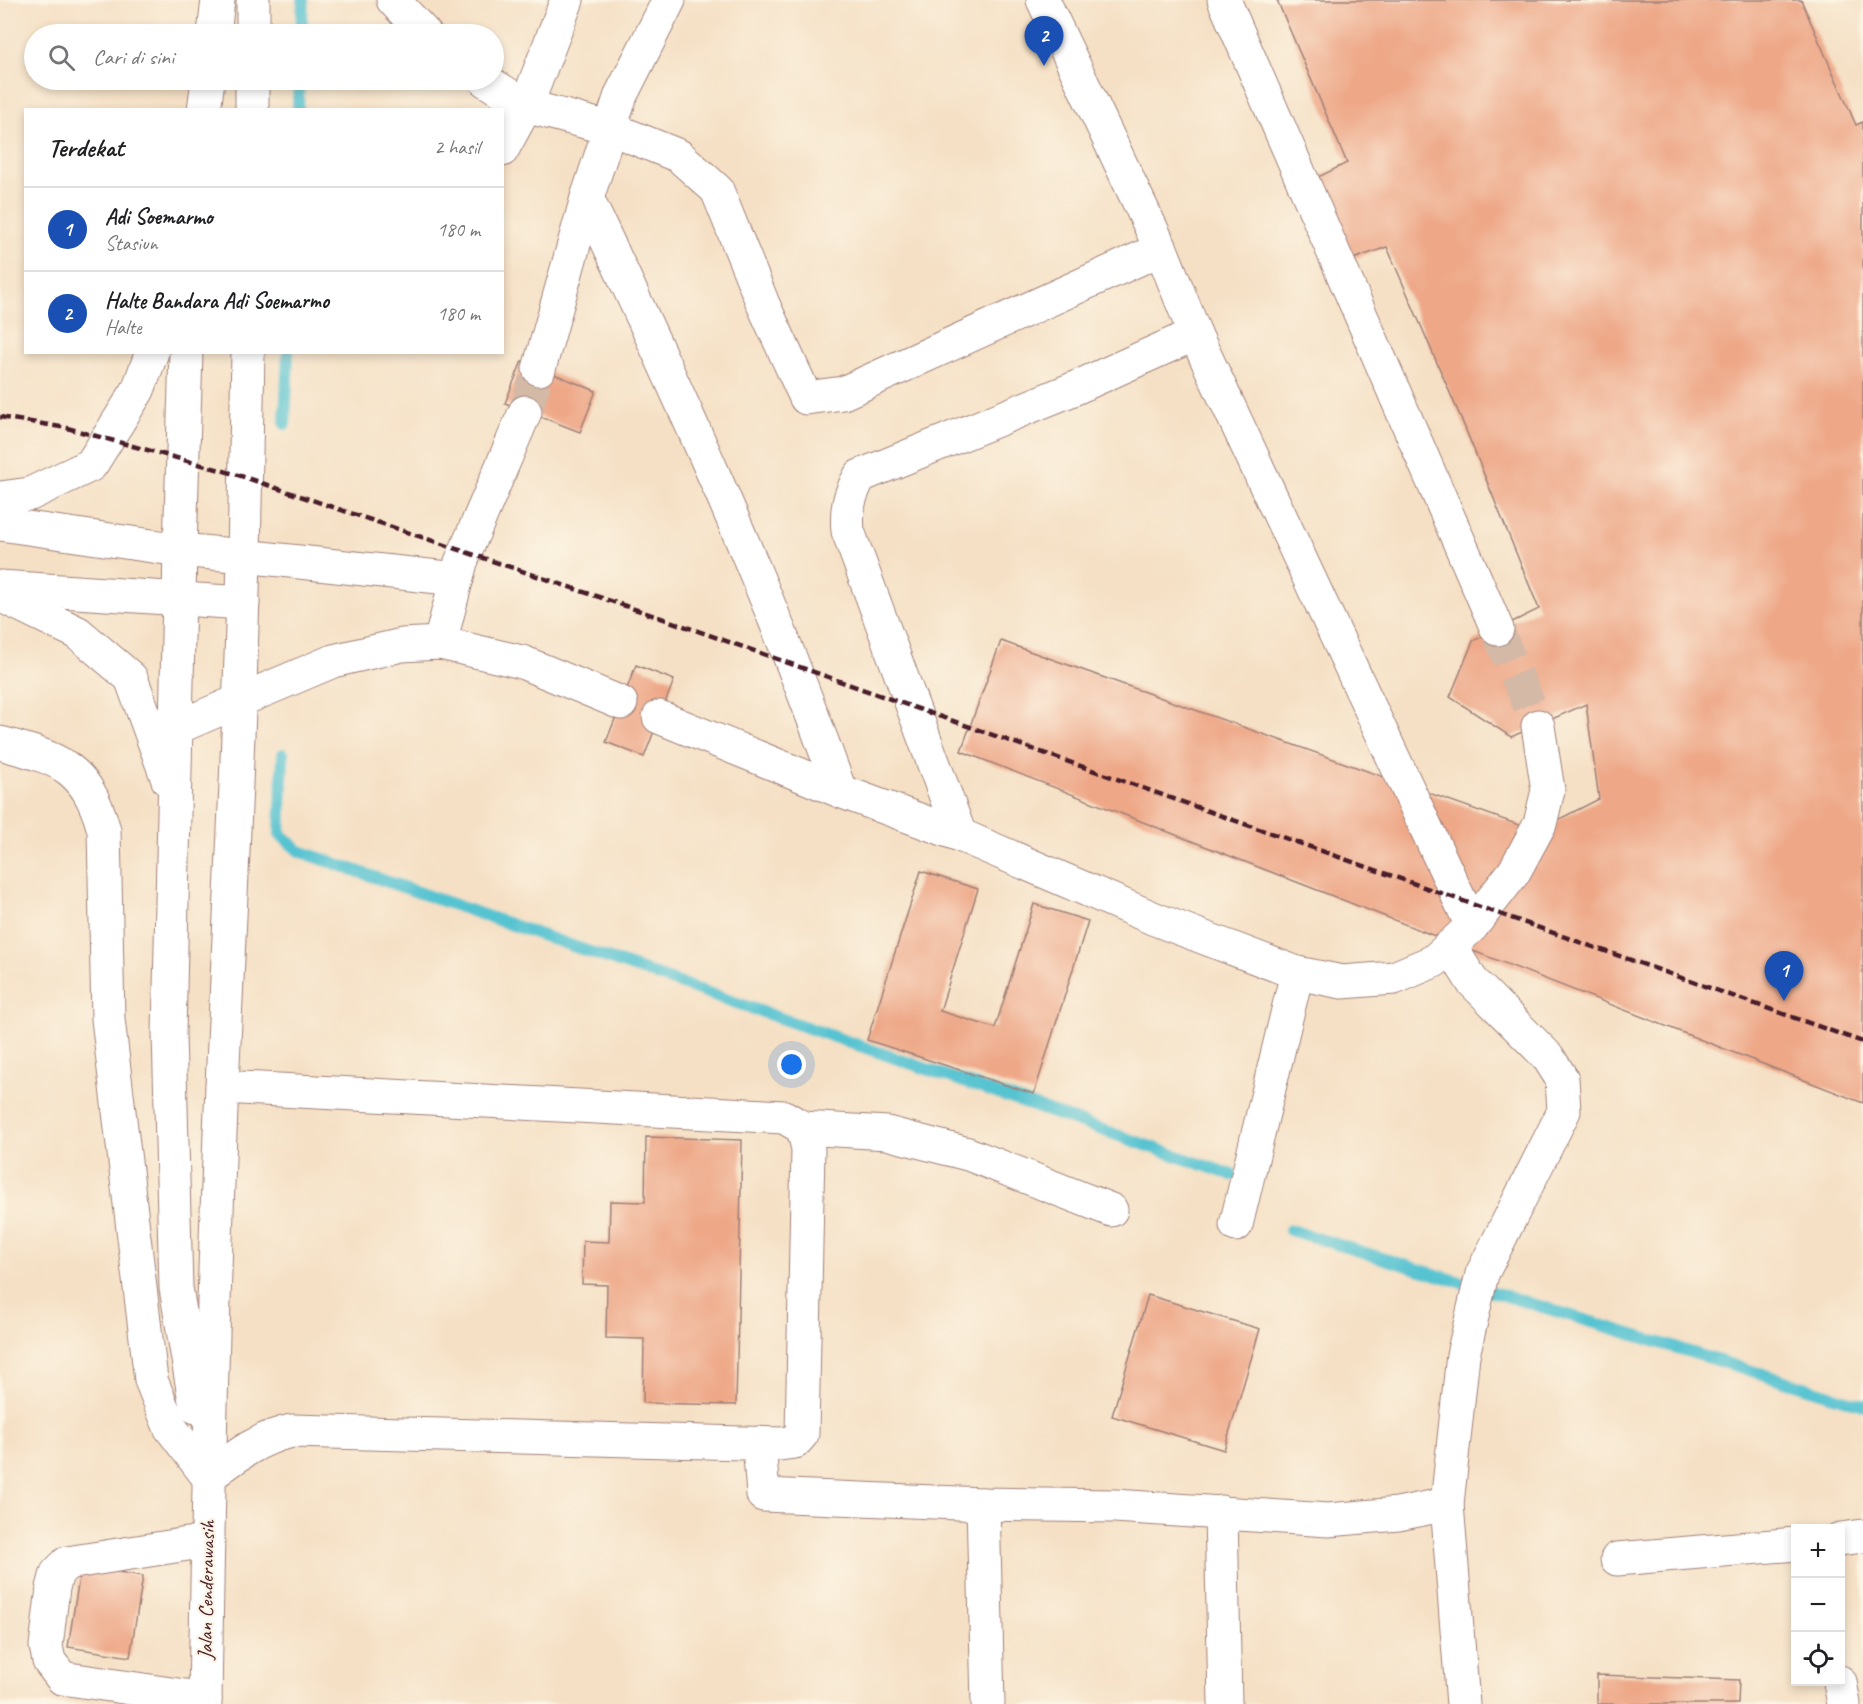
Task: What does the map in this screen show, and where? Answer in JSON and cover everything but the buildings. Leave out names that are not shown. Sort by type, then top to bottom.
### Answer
[{"type":"main road","points":[[215,24],[218,0]]},
{"type":"main road","points":[[253,0],[253,24]]},
{"type":"main road","points":[[393,0],[416,24]]},
{"type":"main road","points":[[504,146],[526,106],[567,0]]},
{"type":"main road","points":[[539,369],[587,198],[612,129],[621,95],[669,0]]},
{"type":"main road","points":[[1043,0],[1161,249],[1195,334],[1461,936],[1472,981],[1548,1057],[1562,1079],[1564,1111],[1489,1261],[1463,1355],[1447,1504],[1463,1704]]},
{"type":"main road","points":[[1224,0],[1497,629]]},
{"type":"main road","points":[[204,108],[207,90]]},
{"type":"main road","points":[[252,90],[252,108]]},
{"type":"main road","points":[[501,90],[526,106],[612,129],[679,156],[717,190],[767,314],[806,399],[843,393],[1161,249]]},
{"type":"main road","points":[[587,198],[687,410],[798,673],[840,791]]},
{"type":"main road","points":[[960,835],[848,531],[846,507],[860,476],[948,438],[1073,389],[1195,334]]},
{"type":"main road","points":[[0,498],[30,494],[91,465],[138,390],[151,354]]},
{"type":"main road","points":[[186,354],[169,1034],[176,1288],[208,1477]]},
{"type":"main road","points":[[208,1477],[222,1087],[241,700],[248,354]]},
{"type":"main road","points":[[440,643],[461,562],[525,412]]},
{"type":"main road","points":[[0,524],[180,550],[457,579]]},
{"type":"main road","points":[[0,587],[243,603]]},
{"type":"main road","points":[[0,595],[78,633],[131,678],[175,799]]},
{"type":"main road","points":[[176,728],[333,661],[402,645],[440,643],[522,662],[621,703]]},
{"type":"main road","points":[[659,717],[840,791],[960,835],[1155,919],[1297,973],[1342,982],[1394,978],[1434,961],[1461,936],[1514,872],[1540,824],[1548,790],[1538,726]]},
{"type":"main road","points":[[0,743],[51,757],[81,780],[96,801],[99,811],[104,830],[108,1019],[151,1380],[170,1427],[208,1477]]},
{"type":"main road","points":[[1236,1225],[1297,973]]},
{"type":"main road","points":[[222,1087],[784,1118],[802,1128],[887,1133],[968,1154],[1111,1210]]},
{"type":"main road","points":[[208,1477],[253,1444],[272,1435],[292,1431],[795,1442],[802,1434],[804,1425],[808,1149],[802,1128]]},
{"type":"main road","points":[[759,1443],[763,1495],[983,1504],[1115,1506],[1328,1520],[1398,1514],[1447,1504]]},
{"type":"main road","name":"Jalan Cenderawasih","points":[[205,1702],[208,1477]]},
{"type":"main road","points":[[983,1504],[988,1704]]},
{"type":"main road","points":[[1221,1512],[1225,1704]]},
{"type":"main road","points":[[1845,1538],[1863,1536]]},
{"type":"main road","points":[[205,1702],[62,1678],[49,1661],[46,1646],[53,1588],[57,1573],[67,1563],[207,1541]]},
{"type":"main road","points":[[1617,1559],[1791,1544]]},
{"type":"main road","points":[[1841,1686],[1844,1704]]},
{"type":"waterway","points":[[302,24],[303,0]]},
{"type":"waterway","points":[[298,108],[299,90]]},
{"type":"waterway","points":[[285,424],[288,354]]},
{"type":"waterway","points":[[283,754],[280,834],[299,851],[1232,1175]]},
{"type":"waterway","points":[[1290,1230],[1863,1405]]},
{"type":"tunnel","points":[[525,412],[539,369]]},
{"type":"tunnel","points":[[1497,629],[1538,726]]},
{"type":"railway","points":[[0,417],[67,428],[235,474],[658,617],[1863,1042]]},
{"type":"place","name":"Halte Bandara Adi Soemarmo","points":[[1044,66]]},
{"type":"place","name":"Adi Soemarmo","points":[[1784,1001]]}]
